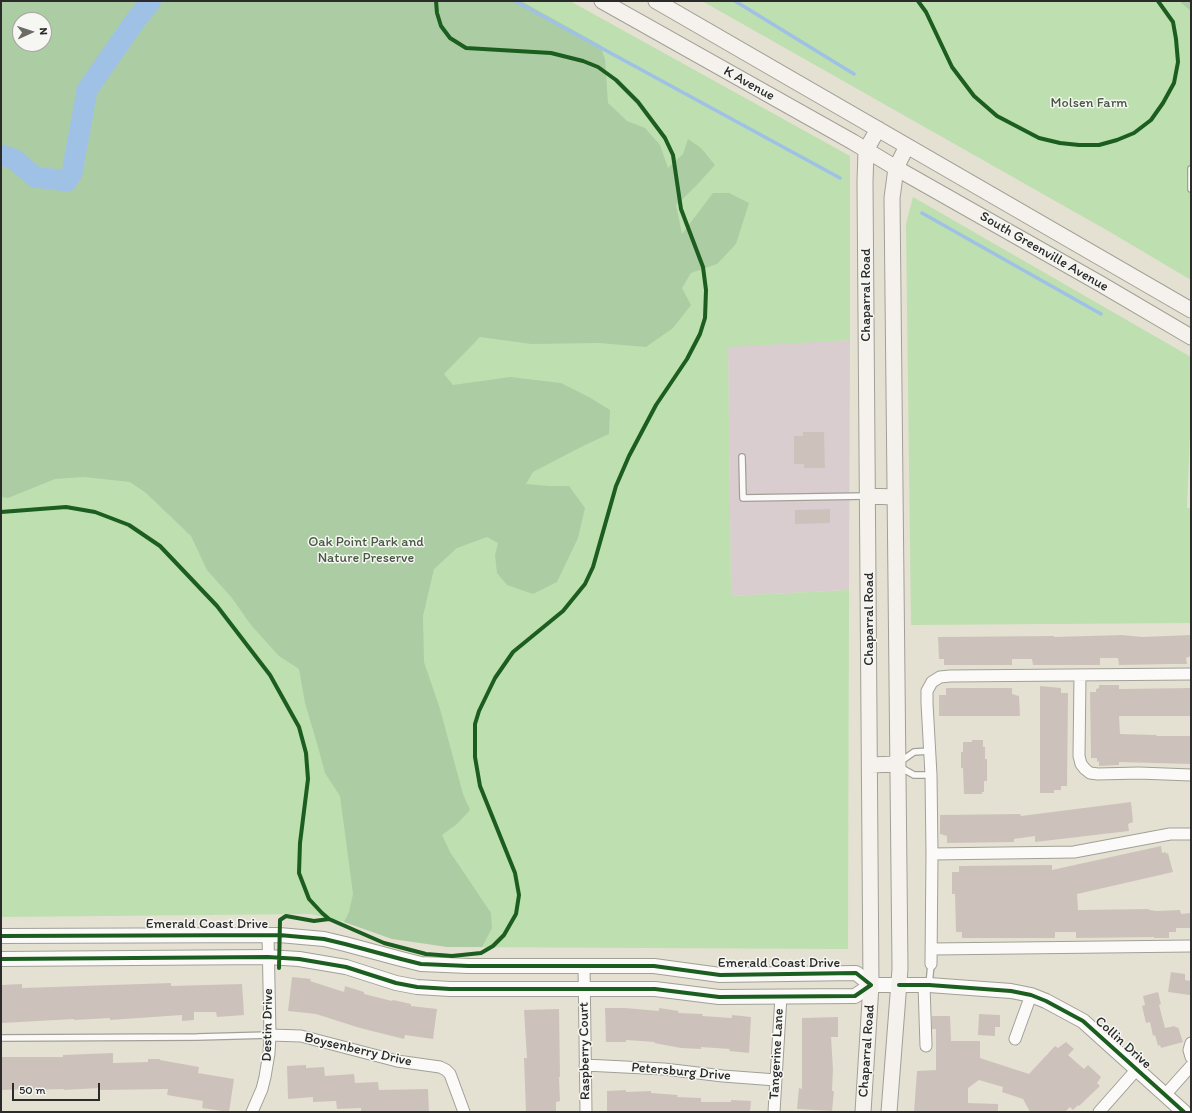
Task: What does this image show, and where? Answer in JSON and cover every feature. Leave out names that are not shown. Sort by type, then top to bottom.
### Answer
[{"type":"main road","name":"K Avenue","points":[[602,1],[896,168]]},
{"type":"main road","name":"K Avenue","points":[[656,1],[902,144]]},
{"type":"main road","name":"Chaparral Road","points":[[863,1112],[871,985],[865,190],[866,150],[878,129]]},
{"type":"main road","name":"Chaparral Road","points":[[889,1112],[899,985],[892,198],[896,168],[902,144]]},
{"type":"main road","name":"South Greenville Avenue","points":[[902,144],[1191,310]]},
{"type":"main road","name":"South Greenville Avenue","points":[[896,168],[1191,337]]},
{"type":"main road","points":[[1099,283],[1110,264]]},
{"type":"main road","points":[[868,496],[895,497]]},
{"type":"main road","points":[[870,765],[898,764]]},
{"type":"street","points":[[931,964],[931,751],[928,726],[927,690],[932,682],[940,677],[1191,674]]},
{"type":"street","points":[[1080,675],[1079,756],[1081,764],[1085,769],[1090,773],[1098,774],[1139,772],[1191,775]]},
{"type":"street","points":[[932,854],[1074,852],[1170,834],[1191,834]]},
{"type":"street","name":"Emerald Coast Drive","points":[[1,936],[268,935],[331,941],[421,964],[468,966],[654,966],[720,975],[856,973],[871,985]]},
{"type":"street","name":"Destin Drive","points":[[252,1112],[258,1101],[268,1065],[270,1035],[268,935]]},
{"type":"street","points":[[932,949],[1191,946]]},
{"type":"street","points":[[1,959],[268,957],[300,959],[346,967],[396,983],[417,987],[450,989],[656,989],[719,997],[855,996],[871,985],[899,985]]},
{"type":"street","name":"Raspberry Court","points":[[584,965],[586,1112]]},
{"type":"street","name":"Collin Drive","points":[[899,985],[986,988],[1011,991],[1031,995],[1062,1008],[1083,1021],[1184,1112]]},
{"type":"street","points":[[926,1046],[927,985]]},
{"type":"street","points":[[1015,1040],[1031,995]]},
{"type":"street","name":"Tangerine Lane","points":[[774,1112],[780,996]]},
{"type":"street","name":"Boysenberry Drive","points":[[270,1035],[301,1036],[397,1061],[440,1067],[446,1070],[453,1080],[464,1112]]},
{"type":"street","points":[[1191,1043],[1189,1050],[1191,1057]]},
{"type":"street","name":"Petersburg Drive","points":[[585,1065],[664,1069],[776,1080]]},
{"type":"street","points":[[1165,1095],[1191,1066]]},
{"type":"street","name":"Collin Drive","points":[[1099,1112],[1137,1069]]},
{"type":"lane","points":[[1191,169],[1191,189]]},
{"type":"lane","points":[[742,457],[743,498],[868,496]]},
{"type":"lane","points":[[931,751],[914,752],[898,764],[914,775],[931,775]]},
{"type":"lane","points":[[927,985],[931,964]]},
{"type":"lane","points":[[1,1038],[270,1035]]},
{"type":"shaded area","points":[[850,340],[849,590],[731,596],[728,346]]},
{"type":"green space","name":"Oak Point Park and Nature Preserve","points":[[1,1],[570,1],[850,156],[850,340],[728,347],[731,596],[849,590],[848,949],[447,947],[311,914],[1,917]]},
{"type":"green space","points":[[1,1],[521,1],[600,45],[605,59],[608,103],[627,121],[645,128],[660,145],[668,168],[683,154],[688,139],[701,148],[715,165],[676,205],[682,234],[713,193],[729,193],[749,203],[736,244],[717,264],[691,273],[682,288],[691,305],[673,328],[646,347],[599,343],[531,344],[480,337],[444,374],[453,385],[510,377],[561,383],[589,397],[610,410],[609,434],[533,472],[526,484],[569,486],[585,508],[578,538],[557,582],[533,594],[507,585],[497,573],[495,555],[498,543],[487,537],[457,548],[434,569],[423,616],[424,662],[440,709],[463,794],[470,810],[457,824],[442,835],[450,852],[491,913],[492,928],[482,947],[447,947],[392,939],[344,922],[349,912],[353,894],[340,796],[325,773],[305,703],[299,669],[279,656],[251,625],[232,598],[207,570],[191,536],[146,493],[130,482],[84,477],[55,479],[8,498],[1,497]]},
{"type":"green space","name":"Molsen Farm","points":[[702,1],[1191,1],[1191,280],[1110,232]]},
{"type":"green space","points":[[1179,1],[1191,1],[1191,11]]},
{"type":"green space","points":[[913,197],[1191,357],[1191,406],[1187,508],[1191,508],[1191,623],[911,625],[906,224]]},
{"type":"building","points":[[803,432],[824,432],[825,468],[804,468],[804,464],[794,464],[794,436],[803,436]]},
{"type":"building","points":[[830,509],[830,523],[795,524],[795,510]]},
{"type":"building","points":[[1122,635],[1142,637],[1191,635],[1191,656],[1186,658],[1187,664],[1119,665],[1118,658],[1100,658],[1100,665],[1033,665],[1032,659],[1012,659],[1012,665],[944,665],[944,659],[939,659],[938,637],[1054,637]]},
{"type":"building","points":[[1099,685],[1119,685],[1119,689],[1191,688],[1190,716],[1119,716],[1120,734],[1190,736],[1191,764],[1119,762],[1119,765],[1099,766],[1099,761],[1097,762],[1097,758],[1091,758],[1090,692],[1096,692]]},
{"type":"building","points":[[1040,686],[1061,688],[1061,693],[1068,693],[1067,786],[1061,786],[1061,790],[1054,790],[1054,793],[1040,793]]},
{"type":"building","points":[[946,688],[1012,688],[1012,694],[1019,696],[1020,716],[939,716],[939,695],[946,695]]},
{"type":"building","points":[[972,740],[983,740],[983,747],[985,747],[985,759],[987,759],[987,781],[984,781],[984,792],[982,792],[982,794],[964,794],[961,752],[963,752],[963,742],[972,742]]},
{"type":"building","points":[[1131,802],[1133,822],[1128,824],[1129,831],[1035,842],[1035,836],[1014,839],[1014,842],[947,843],[947,836],[940,834],[940,815],[1020,814],[1021,816]]},
{"type":"building","points":[[1161,846],[1162,853],[1168,853],[1173,872],[1077,894],[1078,910],[1149,909],[1157,911],[1180,910],[1181,914],[1191,913],[1191,928],[1176,928],[1176,932],[1169,932],[1169,938],[1076,938],[1076,932],[1055,932],[1055,938],[962,938],[962,932],[956,932],[955,894],[952,894],[952,872],[959,872],[959,866],[1052,865],[1052,870]]},
{"type":"building","points":[[1171,972],[1185,974],[1185,980],[1191,981],[1190,995],[1168,992]]},
{"type":"building","points":[[292,977],[311,979],[310,981],[344,992],[345,986],[364,992],[364,994],[411,1004],[411,1006],[437,1009],[433,1039],[405,1035],[404,1039],[360,1028],[316,1014],[288,1011]]},
{"type":"building","points":[[171,983],[171,986],[242,984],[244,1015],[217,1017],[216,1012],[194,1012],[194,1020],[182,1021],[182,1015],[110,1020],[110,1018],[2,1023],[1,985],[22,984],[22,988]]},
{"type":"building","points":[[1158,992],[1161,1004],[1159,1005],[1165,1028],[1175,1026],[1176,1028],[1178,1027],[1183,1042],[1161,1048],[1160,1045],[1158,1046],[1155,1035],[1153,1036],[1150,1022],[1146,1023],[1142,1006],[1145,1005],[1143,996]]},
{"type":"building","points":[[605,1008],[659,1011],[659,1008],[679,1011],[678,1013],[703,1014],[702,1016],[732,1018],[732,1015],[751,1017],[749,1053],[729,1051],[730,1049],[701,1047],[701,1049],[681,1048],[654,1043],[655,1042],[626,1040],[626,1042],[606,1042]]},
{"type":"building","points":[[559,1009],[560,1101],[556,1102],[556,1112],[526,1112],[524,1058],[527,1058],[524,1010]]},
{"type":"building","points":[[979,1014],[1000,1015],[1000,1027],[995,1027],[995,1036],[978,1035]]},
{"type":"building","points":[[932,1016],[950,1016],[951,1041],[980,1041],[980,1058],[1029,1074],[1055,1046],[1058,1048],[1066,1042],[1074,1049],[1068,1055],[1084,1069],[1088,1065],[1101,1077],[1097,1083],[1100,1086],[1073,1110],[1070,1107],[1065,1112],[1030,1112],[1023,1099],[1002,1092],[1003,1087],[979,1080],[968,1088],[968,1103],[998,1104],[998,1112],[914,1112],[917,1071],[936,1070],[936,1029],[932,1029]]},
{"type":"building","points":[[838,1017],[838,1037],[831,1037],[833,1069],[832,1091],[834,1091],[832,1111],[797,1109],[799,1088],[802,1089],[802,1018]]},
{"type":"building","points":[[113,1053],[113,1063],[148,1062],[148,1059],[160,1059],[199,1067],[198,1073],[234,1079],[229,1112],[202,1108],[203,1101],[167,1095],[168,1089],[100,1090],[100,1088],[64,1090],[1,1090],[1,1057],[63,1057],[63,1055]]},
{"type":"building","points":[[306,1065],[306,1068],[324,1067],[325,1076],[354,1074],[355,1083],[378,1082],[379,1090],[428,1089],[429,1112],[361,1112],[361,1108],[337,1109],[336,1101],[313,1102],[313,1097],[288,1099],[287,1066]]},
{"type":"building","points":[[626,1090],[626,1092],[651,1091],[651,1093],[678,1095],[677,1097],[701,1098],[701,1102],[731,1102],[731,1100],[751,1101],[750,1112],[607,1112],[607,1091]]},
{"type":"waterway","points":[[1,155],[14,159],[35,177],[67,181],[72,173],[87,90],[135,21],[151,1]]},
{"type":"waterway","points":[[515,1],[840,178]]},
{"type":"waterway","points":[[735,1],[854,74]]},
{"type":"waterway","points":[[922,213],[1101,314]]},
{"type":"cycle path","points":[[1,512],[66,507],[95,512],[129,525],[160,546],[217,606],[270,675],[299,727],[306,753],[308,779],[300,843],[299,873],[309,899],[329,919],[384,943],[426,954],[452,956],[481,953],[493,946],[504,935],[516,914],[519,895],[515,873],[480,786],[475,757],[475,724],[479,711],[495,678],[513,652],[563,611],[585,584],[593,567],[616,486],[629,456],[656,405],[687,359],[700,334],[705,318],[706,290],[703,267],[681,209],[673,155],[665,138],[638,102],[616,80],[598,67],[583,61],[551,53],[466,48],[450,38],[441,26],[437,13],[436,1]]},
{"type":"cycle path","points":[[918,1],[926,12],[952,67],[974,96],[997,116],[1039,138],[1060,143],[1079,145],[1099,145],[1134,133],[1151,120],[1163,103],[1174,83],[1178,62],[1173,22],[1158,1]]},
{"type":"cycle path","points":[[279,968],[280,920],[286,916],[314,921],[329,919]]},
{"type":"cycle path","points":[[1,936],[279,935],[324,939],[421,964],[468,966],[654,966],[720,975],[856,973],[871,985],[855,996],[719,997],[655,989],[450,989],[417,987],[396,983],[346,967],[299,959],[268,957],[1,959]]},
{"type":"cycle path","points":[[899,985],[929,985],[1011,991],[1031,995],[1046,1001],[1083,1021],[1184,1112]]}]
